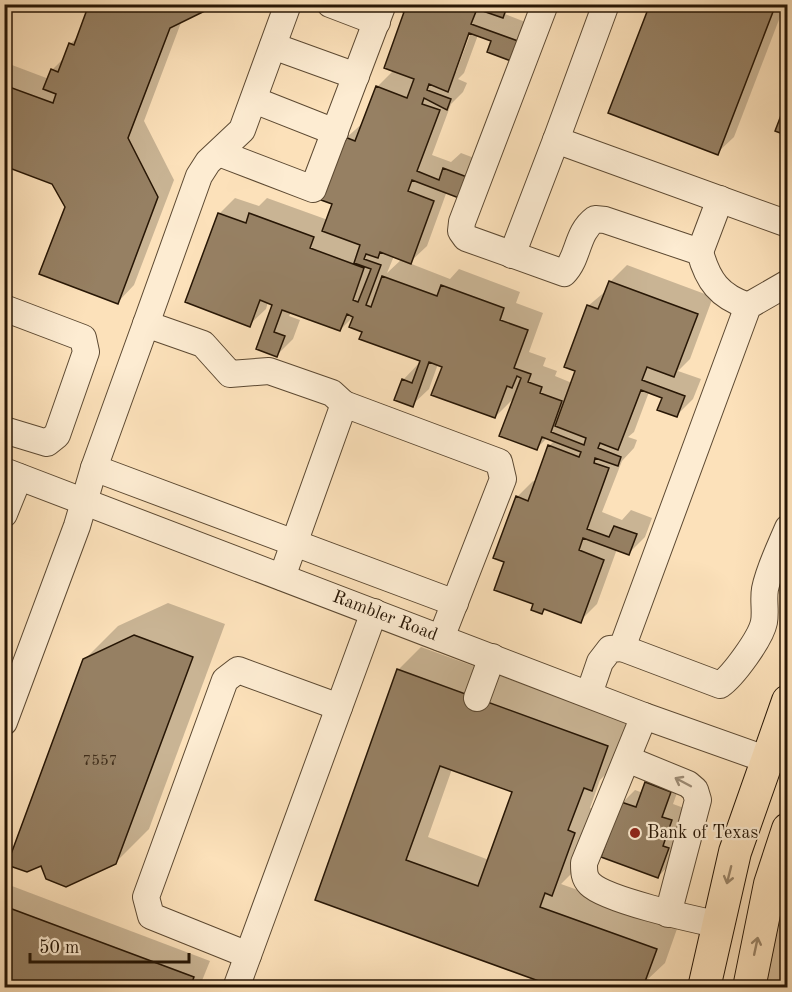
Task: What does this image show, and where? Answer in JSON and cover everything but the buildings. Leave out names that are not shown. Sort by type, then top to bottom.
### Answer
[{"type":"main road","points":[[704,987],[716,924],[735,852],[780,765],[788,701]]},
{"type":"main road","points":[[749,987],[770,884],[786,839]]},
{"type":"street","points":[[4,722],[199,176],[208,162],[242,130],[288,4]]},
{"type":"street","points":[[219,153],[313,189],[380,13],[330,4]]},
{"type":"street","points":[[545,4],[462,222],[461,231],[466,238],[564,273],[570,267],[587,225],[595,219],[606,220],[700,252]]},
{"type":"street","points":[[512,255],[606,4]]},
{"type":"street","points":[[273,45],[356,76]]},
{"type":"street","points":[[254,100],[335,132]]},
{"type":"street","points":[[556,140],[788,224]]},
{"type":"street","points":[[720,199],[700,252],[706,273],[718,291],[734,301],[788,305]]},
{"type":"street","points":[[622,648],[756,301],[788,283]]},
{"type":"street","points":[[4,308],[83,338],[86,352],[57,435],[47,443],[4,430]]},
{"type":"street","points":[[146,324],[203,344],[230,374],[269,371],[332,393],[344,404],[499,462],[503,479],[441,638]]},
{"type":"street","points":[[282,577],[344,404]]},
{"type":"street","points":[[94,468],[455,603]]},
{"type":"street","points":[[4,514],[12,474]]},
{"type":"street","name":"Rambler Road","points":[[12,474],[644,716],[780,765]]},
{"type":"street","points":[[589,694],[600,662],[610,650],[622,648],[720,685],[734,675],[741,659],[760,635],[764,622],[765,590],[788,528]]},
{"type":"street","points":[[236,987],[374,612]]},
{"type":"street","points":[[477,698],[492,657]]},
{"type":"street","points":[[248,955],[151,916],[146,897],[225,680],[238,670],[339,707]]},
{"type":"street","points":[[644,716],[608,799],[584,863],[584,874],[594,888],[668,914],[716,924]]},
{"type":"street","points":[[627,759],[688,784],[695,790],[698,800],[668,914]]},
{"type":"shaded area","points":[[787,883],[787,987],[762,988],[769,951]]},
{"type":"place","name":"Bank of Texas","points":[[635,833]]}]
